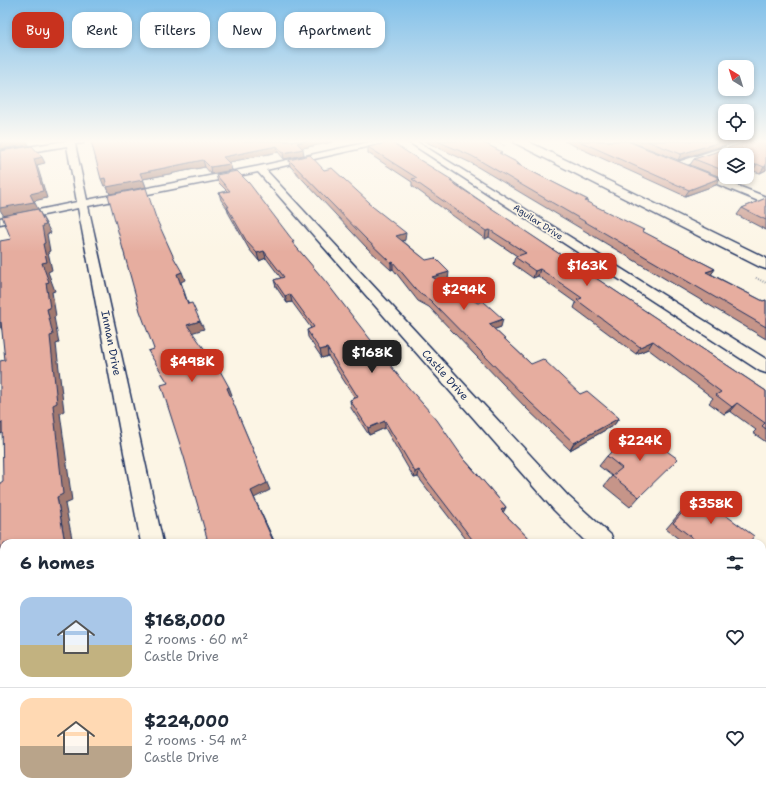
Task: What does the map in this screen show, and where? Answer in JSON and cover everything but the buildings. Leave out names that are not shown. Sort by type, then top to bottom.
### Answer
[{"type":"main road","points":[[594,178],[766,264]]},
{"type":"street","name":"Inman Drive","points":[[80,178],[83,204],[151,539]]},
{"type":"street","points":[[0,221],[214,178]]},
{"type":"street","name":"Castle Drive","points":[[268,178],[545,485],[599,539]]},
{"type":"street","name":"Aguilar Drive","points":[[469,178],[766,367]]},
{"type":"street","points":[[709,178],[766,201]]}]
